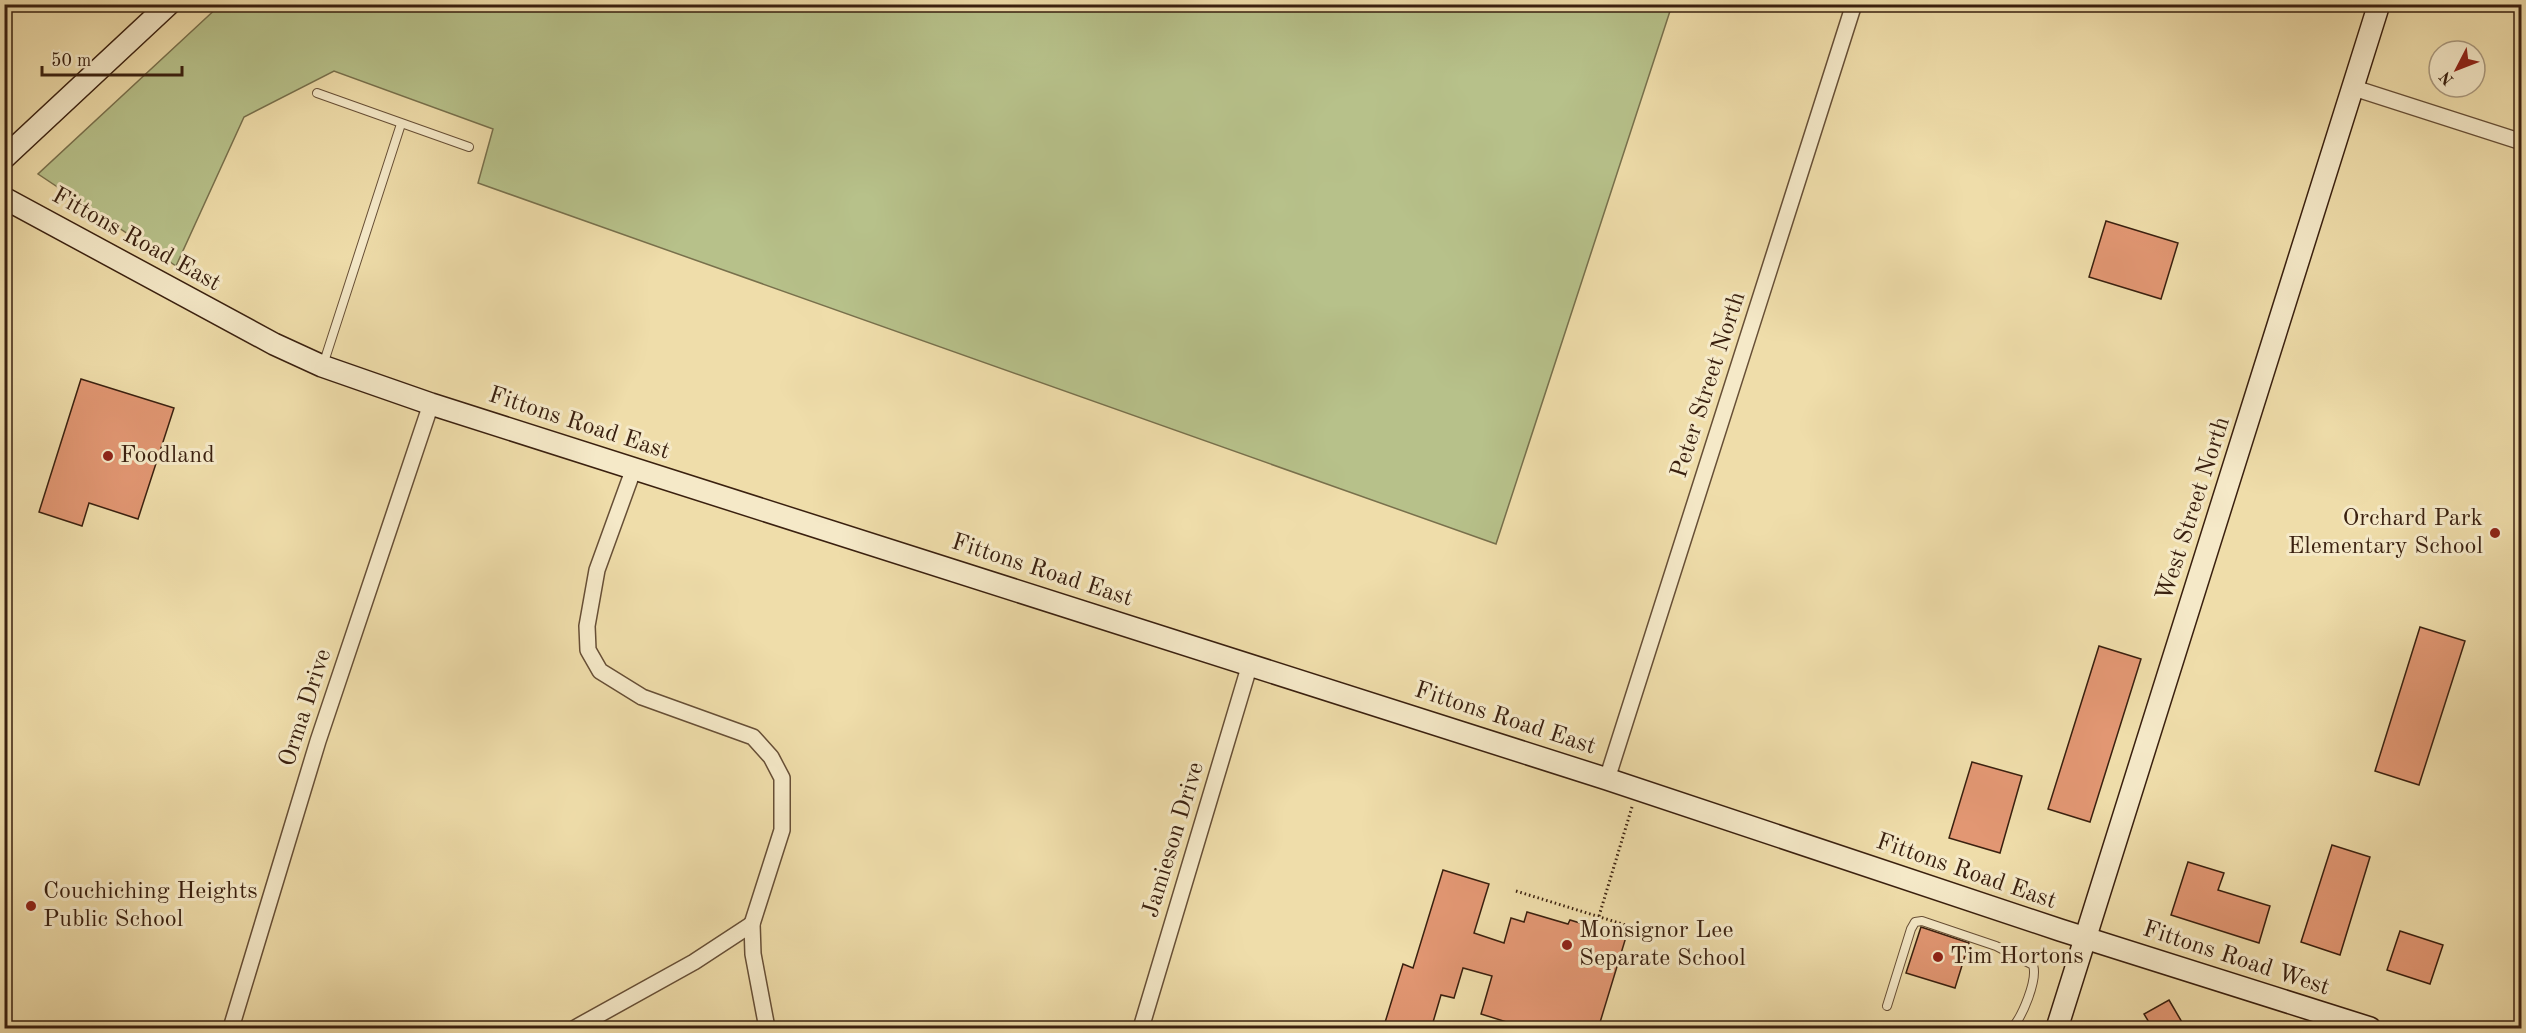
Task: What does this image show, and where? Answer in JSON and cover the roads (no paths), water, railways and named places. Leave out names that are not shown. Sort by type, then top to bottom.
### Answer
[{"type":"street","points":[[4,158],[169,4]]},
{"type":"street","name":"Peter Street North","points":[[1607,779],[1854,4]]},
{"type":"street","name":"West Street North","points":[[2057,1029],[2379,4]]},
{"type":"street","points":[[2354,88],[2522,142]]},
{"type":"street","name":"Fittons Road East","points":[[4,198],[274,344],[322,366],[431,404],[1607,779],[2087,938]]},
{"type":"street","name":"Orma Drive","points":[[231,1029],[318,741],[431,404]]},
{"type":"street","points":[[634,468],[597,570],[587,626],[588,650],[600,670],[642,697],[753,737],[771,757],[782,778],[782,830],[752,924],[753,954],[767,1029]]},
{"type":"street","name":"Jamieson Drive","points":[[1141,1029],[1250,664]]},
{"type":"street","points":[[575,1029],[694,962],[752,924]]},
{"type":"street","name":"Fittons Road West","points":[[2087,938],[2370,1029]]},
{"type":"lane","points":[[317,93],[469,147]]},
{"type":"lane","points":[[322,366],[401,124]]},
{"type":"lane","points":[[1887,1006],[1911,929],[1915,922],[1922,921],[1996,946],[2033,965],[2034,976],[2021,1015],[2012,1029]]},
{"type":"place","name":"Foodland","points":[[108,456]]},
{"type":"place","name":"Orchard Park Elementary School","points":[[2495,533]]},
{"type":"place","name":"Couchiching Heights Public School","points":[[31,906]]},
{"type":"place","name":"Monsignor Lee Separate School","points":[[1567,945]]},
{"type":"place","name":"Tim Hortons","points":[[1938,957]]}]
